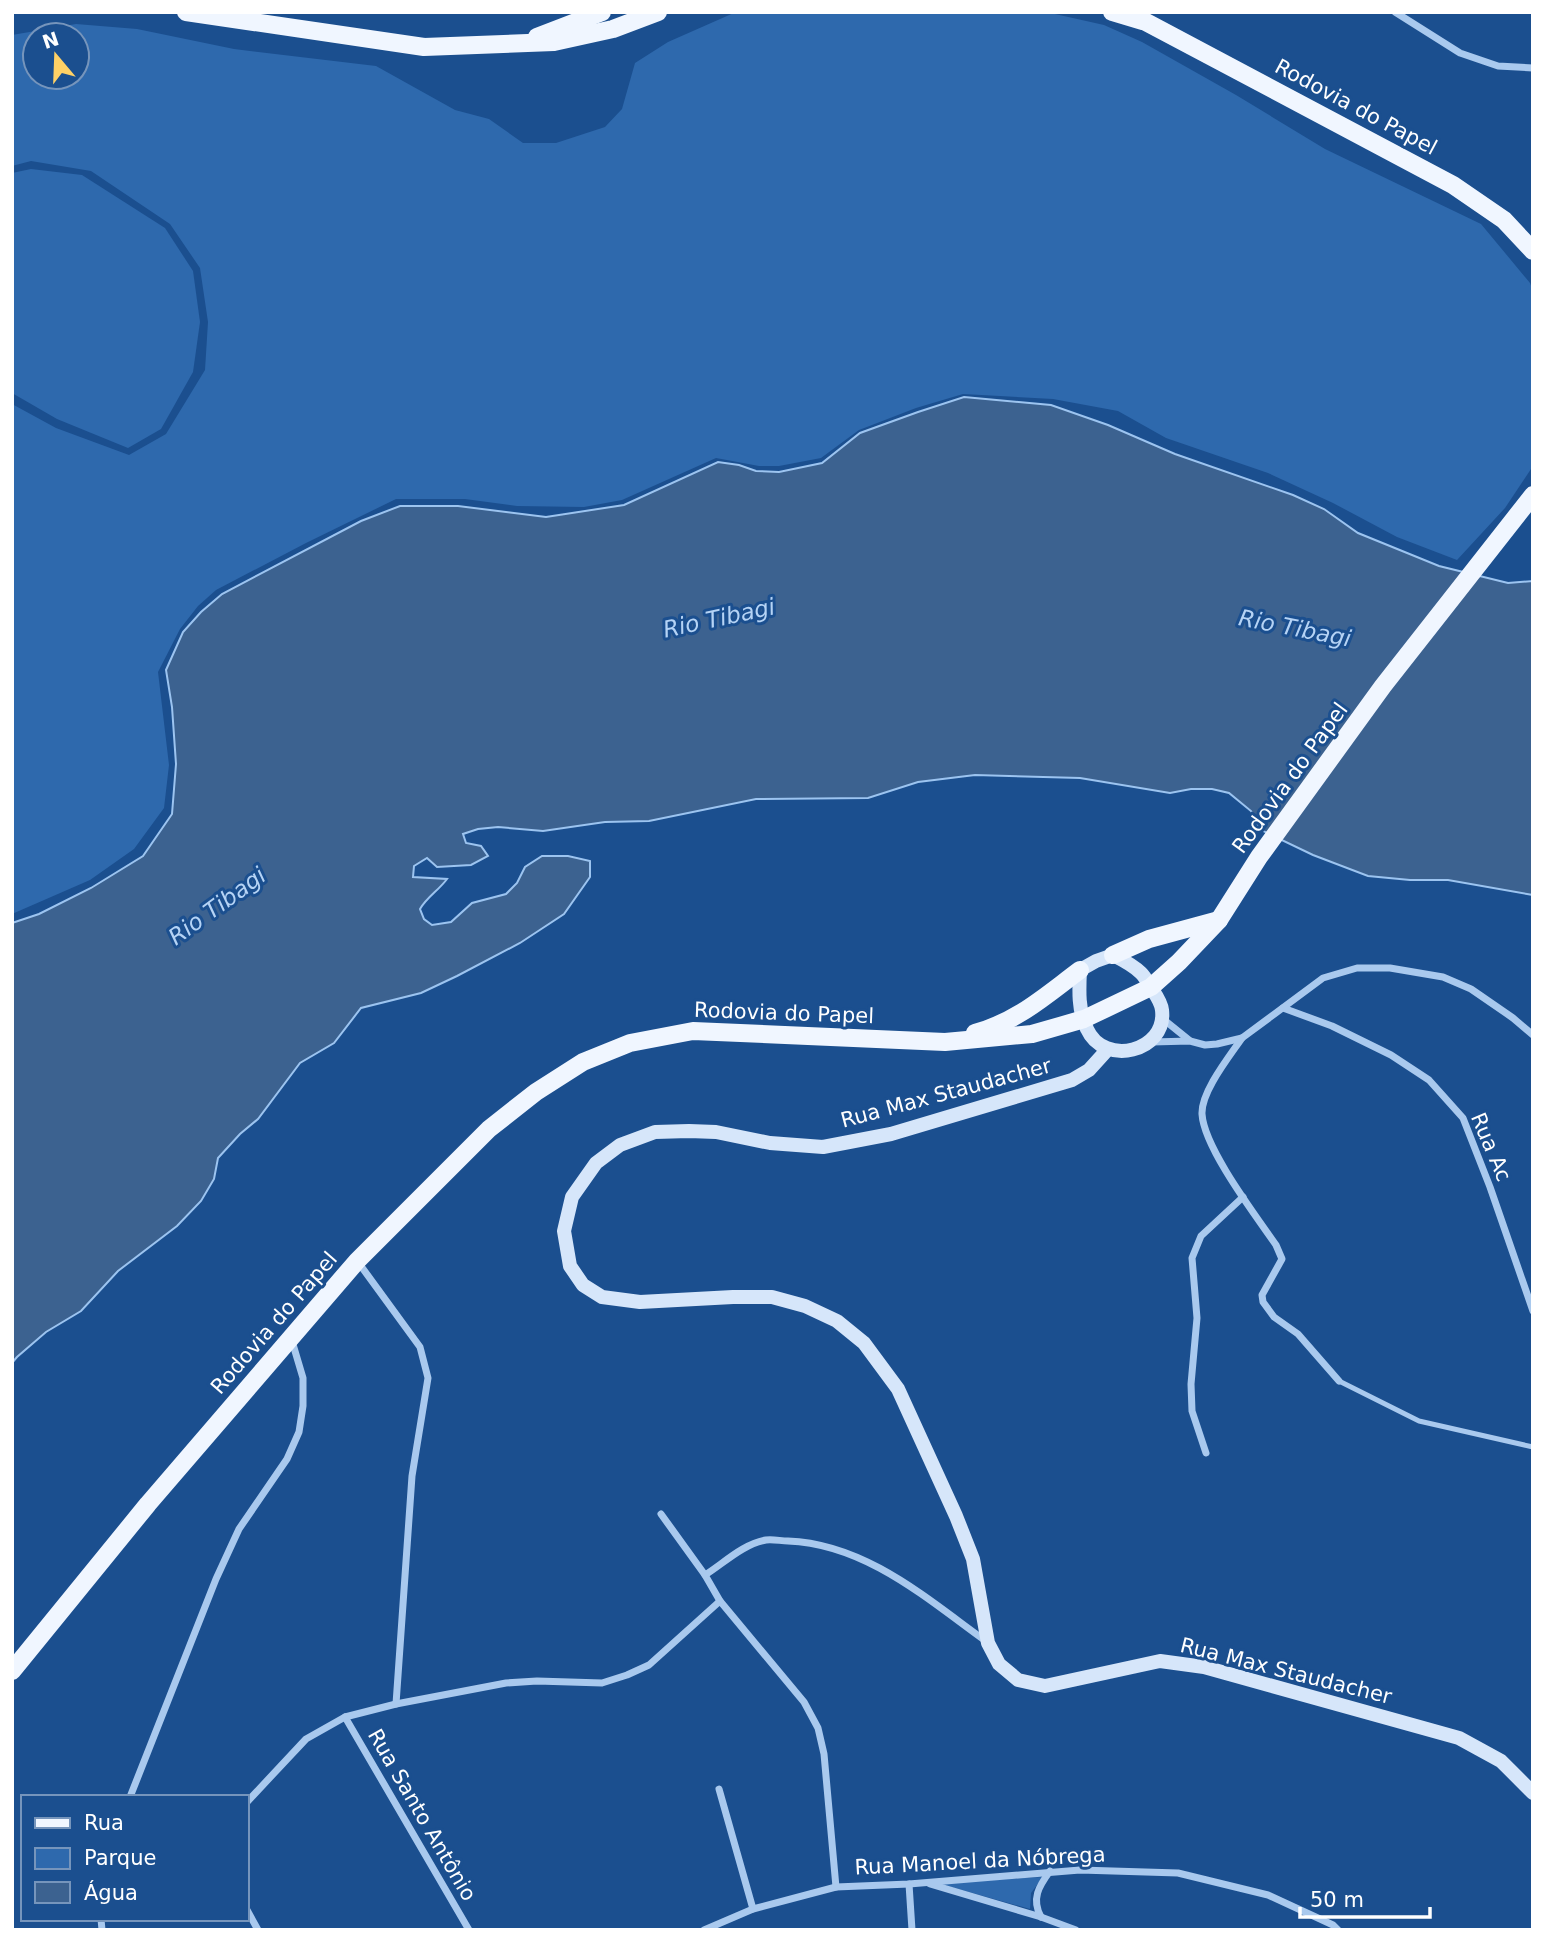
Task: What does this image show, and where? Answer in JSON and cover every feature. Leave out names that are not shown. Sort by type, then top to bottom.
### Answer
[{"type":"main road","points":[[186,12],[424,47],[554,42],[613,29],[657,12]]},
{"type":"main road","points":[[517,44],[603,12]]},
{"type":"main road","name":"Rodovia do Papel","points":[[1112,12],[1138,17],[1453,185],[1504,220],[1533,251]]},
{"type":"main road","name":"Rodovia do Papel","points":[[12,1671],[157,1494],[357,1261],[489,1129],[536,1092],[583,1062],[630,1043],[693,1031],[945,1042],[1032,1034],[1084,1019],[1151,987],[1219,920],[1259,857],[1383,687],[1533,495]]},
{"type":"main road","points":[[945,1042],[986,1030],[1029,1009],[1096,961],[1149,939],[1219,920]]},
{"type":"main road","points":[[1080,970],[1079,995],[1086,1029],[1092,1038],[1099,1045],[1119,1052],[1139,1048],[1157,1032],[1162,1018],[1160,1002],[1143,975],[1113,955]]},
{"type":"main road","name":"Rua Max Staudacher","points":[[1108,1049],[1088,1070],[1072,1080],[891,1135],[823,1147],[770,1143],[716,1132],[655,1132],[620,1145],[596,1163],[572,1197],[564,1231],[570,1266],[583,1284],[602,1297],[640,1302],[772,1297],[805,1306],[837,1321],[864,1343],[898,1389],[956,1516],[973,1559],[988,1643],[999,1664],[1018,1680],[1045,1686],[1160,1661],[1204,1667],[1459,1738],[1501,1761],[1533,1793]]},
{"type":"street","points":[[1395,12],[1460,53],[1498,66],[1533,68]]},
{"type":"street","points":[[1339,1381],[1298,1334],[1274,1317],[1263,1302],[1262,1295],[1282,1259],[1276,1245],[1221,1163],[1202,1113],[1206,1094],[1242,1038],[1323,978],[1357,968],[1390,968],[1443,977],[1471,989],[1533,1035]]},
{"type":"street","name":"Rua Ac","points":[[1283,1008],[1332,1026],[1391,1055],[1429,1080],[1463,1118],[1532,1308]]},
{"type":"street","points":[[1162,1018],[1190,1041]]},
{"type":"street","points":[[1148,1042],[1190,1041],[1205,1045],[1242,1038]]},
{"type":"street","points":[[1206,1453],[1192,1411],[1191,1384],[1197,1318],[1192,1258],[1201,1236],[1243,1197]]},
{"type":"street","points":[[357,1261],[420,1347],[428,1378],[412,1476],[396,1704]]},
{"type":"street","points":[[131,1795],[233,1541],[287,1459],[299,1432],[303,1378],[291,1338]]},
{"type":"street","points":[[661,1514],[705,1575],[720,1601],[804,1702],[818,1728],[824,1754],[836,1887]]},
{"type":"street","points":[[705,1575],[738,1552],[766,1540],[811,1542],[858,1557],[896,1577],[988,1643]]},
{"type":"street","points":[[248,1801],[306,1739],[345,1717],[396,1704],[506,1683],[602,1683],[649,1665],[720,1601]]},
{"type":"street","name":"Rua Santo Antônio","points":[[345,1717],[469,1930]]},
{"type":"street","points":[[719,1789],[753,1909]]},
{"type":"street","name":"Rua Manoel da Nóbrega","points":[[704,1930],[753,1909],[836,1887],[926,1883],[1080,1870],[1178,1873],[1268,1895],[1333,1925],[1338,1930]]},
{"type":"street","points":[[1041,1917],[1037,1910],[1037,1890],[1050,1871]]},
{"type":"street","points":[[926,1883],[1076,1930]]},
{"type":"street","points":[[909,1884],[912,1930]]},
{"type":"street","points":[[248,1912],[258,1930]]},
{"type":"lane","points":[[1339,1381],[1419,1421],[1533,1447]]},
{"type":"green space","points":[[736,12],[1046,12],[1104,25],[1142,42],[1325,149],[1481,224],[1530,283],[1533,291],[1533,466],[1505,508],[1457,560],[1397,537],[1268,473],[1166,438],[1118,411],[1053,399],[963,394],[916,408],[859,430],[821,458],[779,466],[759,466],[716,458],[622,500],[584,507],[517,506],[465,499],[396,499],[216,590],[198,606],[180,629],[158,672],[169,765],[164,808],[134,849],[90,880],[12,914],[12,404],[56,428],[129,455],[166,434],[205,370],[208,322],[200,268],[170,224],[91,171],[31,161],[12,166],[12,35],[21,33],[21,91],[91,91],[91,25],[137,29],[234,49],[376,66],[455,110],[489,119],[523,143],[556,143],[605,127],[622,109],[635,63],[668,42]]},
{"type":"green space","points":[[31,169],[82,175],[165,228],[193,271],[200,322],[193,372],[161,429],[128,448],[57,419],[12,393],[12,173]]},
{"type":"green space","points":[[1043,1877],[1031,1893],[1030,1909],[937,1883]]},
{"type":"water","name":"Rio Tibagi","points":[[964,397],[1051,405],[1108,425],[1175,454],[1293,495],[1324,509],[1358,533],[1439,566],[1508,583],[1533,581],[1533,895],[1448,880],[1368,876],[1313,855],[1259,829],[1251,811],[1229,793],[1212,789],[1191,789],[1170,793],[1080,778],[975,775],[918,782],[868,798],[756,799],[649,821],[605,822],[543,831],[498,827],[478,829],[463,834],[466,843],[481,846],[488,856],[471,865],[437,867],[427,858],[414,866],[413,877],[447,879],[420,909],[424,919],[432,925],[451,922],[472,903],[506,894],[517,883],[525,867],[542,856],[568,856],[590,861],[590,877],[564,914],[520,943],[421,993],[361,1008],[334,1043],[300,1063],[258,1119],[218,1158],[214,1179],[201,1201],[177,1226],[118,1271],[81,1311],[46,1332],[12,1363],[12,923],[39,914],[91,888],[143,856],[172,814],[176,764],[166,670],[183,632],[201,612],[222,594],[361,521],[400,506],[458,506],[546,517],[624,505],[718,462],[756,471],[779,472],[822,463],[860,433]]}]
